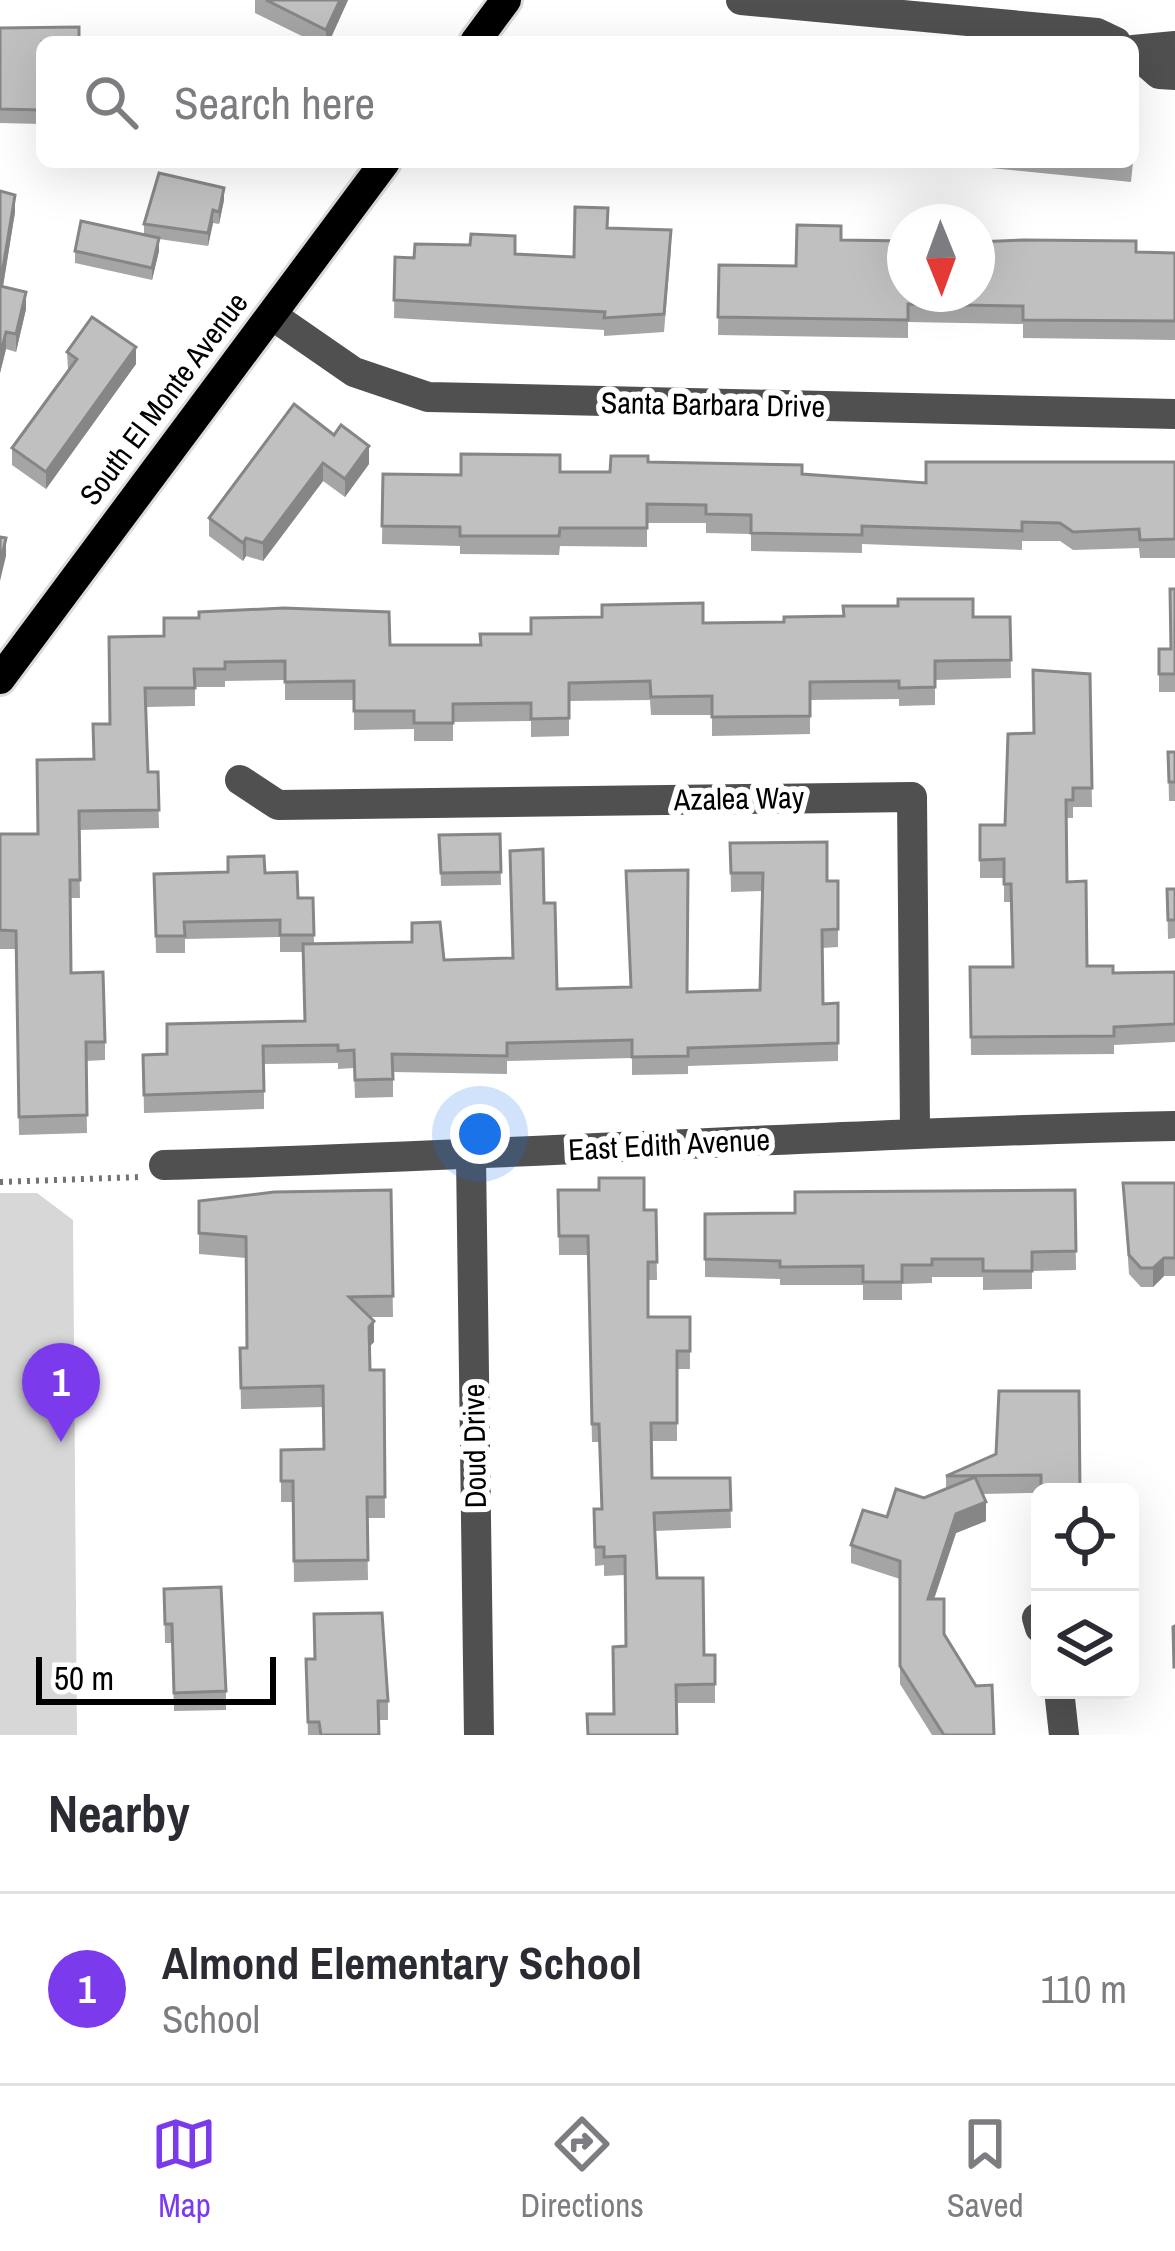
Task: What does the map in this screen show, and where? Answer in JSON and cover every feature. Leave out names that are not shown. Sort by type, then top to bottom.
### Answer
[{"type":"main road","points":[[479,36],[506,0]]},
{"type":"main road","name":"South El Monte Avenue","points":[[0,679],[382,168]]},
{"type":"street","points":[[741,0],[1087,36]]},
{"type":"street","points":[[1139,49],[1175,46]]},
{"type":"street","points":[[1139,56],[1159,74],[1175,75]]},
{"type":"street","name":"Santa Barbara Drive","points":[[272,316],[354,372],[428,397],[1175,414]]},
{"type":"street","name":"Azalea Way","points":[[241,780],[278,805],[912,797],[915,1131]]},
{"type":"street","name":"East Edith Avenue","points":[[164,1165],[471,1157],[915,1131],[1175,1126]]},
{"type":"street","name":"Doud Drive","points":[[471,1157],[479,1735]]},
{"type":"street","points":[[1060,1699],[1064,1735]]},
{"type":"path","points":[[0,1182],[148,1176],[164,1165]]},
{"type":"shaded area","points":[[0,1193],[37,1193],[73,1220],[77,1735],[0,1735]]},
{"type":"building","points":[[266,0],[340,0],[326,30]]},
{"type":"building","points":[[79,27],[79,36],[36,36],[36,110],[0,109],[0,28]]},
{"type":"building","points":[[159,173],[224,188],[208,233],[144,224]]},
{"type":"building","points":[[0,191],[15,195],[0,286]]},
{"type":"building","points":[[575,207],[608,208],[607,228],[671,230],[664,314],[604,318],[605,312],[394,300],[395,257],[414,258],[415,244],[470,245],[471,234],[515,236],[515,254],[574,257]]},
{"type":"building","points":[[81,221],[159,238],[152,268],[75,251]]},
{"type":"building","points":[[797,225],[841,226],[841,240],[887,241],[887,312],[908,312],[908,320],[718,317],[719,265],[796,266]]},
{"type":"building","points":[[995,241],[1136,241],[1136,252],[1175,253],[1175,321],[1023,320],[1023,306],[995,306]]},
{"type":"building","points":[[0,286],[26,292],[16,334],[6,332],[0,356]]},
{"type":"building","points":[[92,317],[136,347],[46,472],[12,448],[77,359],[67,352]]},
{"type":"building","points":[[294,404],[334,435],[341,425],[369,446],[345,479],[323,463],[263,543],[246,538],[243,543],[209,518]]},
{"type":"building","points":[[461,454],[560,455],[560,472],[610,472],[611,456],[648,456],[648,462],[802,465],[802,474],[926,483],[926,462],[1175,462],[1175,539],[1140,540],[1139,529],[1073,532],[1060,523],[1022,522],[1022,531],[862,526],[862,535],[751,533],[751,515],[706,514],[706,505],[647,504],[647,528],[560,528],[559,536],[460,536],[460,527],[382,526],[383,474],[461,475]]},
{"type":"building","points":[[1170,589],[1175,589],[1175,674],[1159,674],[1159,649],[1171,649]]},
{"type":"building","points":[[898,599],[973,599],[973,617],[1010,617],[1011,660],[935,661],[935,687],[899,688],[899,681],[810,682],[810,716],[712,717],[712,696],[651,697],[650,681],[569,683],[569,718],[531,719],[531,703],[453,704],[453,723],[414,723],[414,711],[354,711],[354,681],[285,682],[285,661],[225,662],[225,669],[194,669],[195,688],[145,688],[148,772],[158,772],[159,810],[79,811],[80,880],[70,880],[71,973],[103,972],[105,1042],[86,1042],[87,1115],[19,1117],[16,931],[0,930],[0,834],[38,834],[37,760],[94,759],[93,724],[110,724],[109,637],[164,636],[164,618],[199,618],[199,612],[284,608],[389,612],[390,645],[481,645],[480,634],[531,634],[531,618],[602,617],[602,605],[703,603],[703,623],[784,622],[784,617],[844,616],[843,606],[898,606]]},
{"type":"building","points":[[1033,670],[1090,674],[1092,788],[1073,788],[1073,800],[1066,800],[1067,882],[1086,881],[1087,966],[1113,966],[1113,973],[1175,972],[1175,1024],[1114,1027],[1114,1036],[971,1037],[970,967],[1013,967],[1011,884],[1004,884],[1004,859],[980,860],[980,825],[1005,825],[1008,734],[1034,733]]},
{"type":"building","points":[[1168,752],[1175,752],[1175,782],[1169,782]]},
{"type":"building","points":[[500,834],[501,872],[441,873],[439,835]]},
{"type":"building","points":[[827,842],[827,881],[838,881],[838,929],[822,930],[823,1004],[838,1003],[838,1043],[688,1048],[688,1056],[632,1057],[632,1040],[507,1043],[507,1056],[392,1054],[393,1079],[355,1080],[354,1050],[338,1051],[338,1045],[263,1046],[264,1091],[144,1095],[143,1055],[167,1054],[167,1024],[305,1021],[303,944],[412,942],[412,923],[440,922],[444,960],[513,958],[510,851],[543,849],[544,903],[555,903],[557,989],[631,987],[626,871],[688,870],[687,992],[760,990],[763,873],[731,873],[730,843]]},
{"type":"building","points":[[264,856],[265,873],[297,872],[298,898],[313,898],[314,935],[280,935],[280,920],[184,922],[185,936],[156,936],[154,874],[228,872],[228,857]]},
{"type":"building","points":[[1167,889],[1175,889],[1175,920],[1168,920]]},
{"type":"building","points":[[599,1178],[644,1178],[644,1210],[656,1210],[657,1262],[648,1262],[648,1317],[690,1317],[690,1351],[677,1351],[677,1423],[651,1423],[652,1478],[730,1478],[731,1510],[654,1513],[657,1578],[703,1578],[704,1655],[715,1655],[715,1684],[676,1685],[677,1735],[588,1735],[587,1714],[614,1714],[613,1647],[626,1646],[625,1556],[604,1557],[604,1547],[595,1547],[594,1509],[602,1509],[599,1424],[592,1424],[588,1236],[559,1236],[558,1190],[599,1190]]},
{"type":"building","points":[[1123,1183],[1175,1183],[1175,1258],[1141,1268],[1129,1255]]},
{"type":"building","points":[[391,1190],[393,1296],[349,1297],[374,1321],[369,1327],[370,1370],[384,1370],[385,1497],[367,1497],[368,1560],[294,1561],[293,1481],[281,1481],[281,1450],[324,1449],[323,1386],[241,1388],[240,1348],[247,1348],[246,1237],[199,1233],[199,1201],[274,1192]]},
{"type":"building","points":[[1075,1190],[1076,1251],[1032,1252],[1032,1271],[983,1271],[983,1259],[932,1259],[932,1265],[902,1265],[902,1282],[863,1282],[863,1266],[780,1267],[780,1261],[705,1259],[705,1214],[795,1213],[795,1192]]},
{"type":"building","points":[[999,1391],[1079,1391],[1080,1483],[1041,1483],[1041,1475],[946,1476],[996,1454]]},
{"type":"building","points":[[975,1477],[986,1502],[956,1514],[928,1599],[944,1599],[944,1634],[976,1686],[992,1685],[994,1735],[944,1735],[900,1666],[900,1561],[851,1545],[863,1510],[887,1517],[896,1489],[924,1498]]},
{"type":"building","points":[[221,1587],[226,1691],[174,1693],[172,1624],[165,1624],[164,1589]]},
{"type":"building","points":[[382,1613],[388,1701],[378,1701],[379,1735],[321,1735],[319,1722],[308,1722],[306,1659],[315,1659],[314,1614]]},
{"type":"place","name":"Almond Elementary School","points":[[61,1442]]}]
